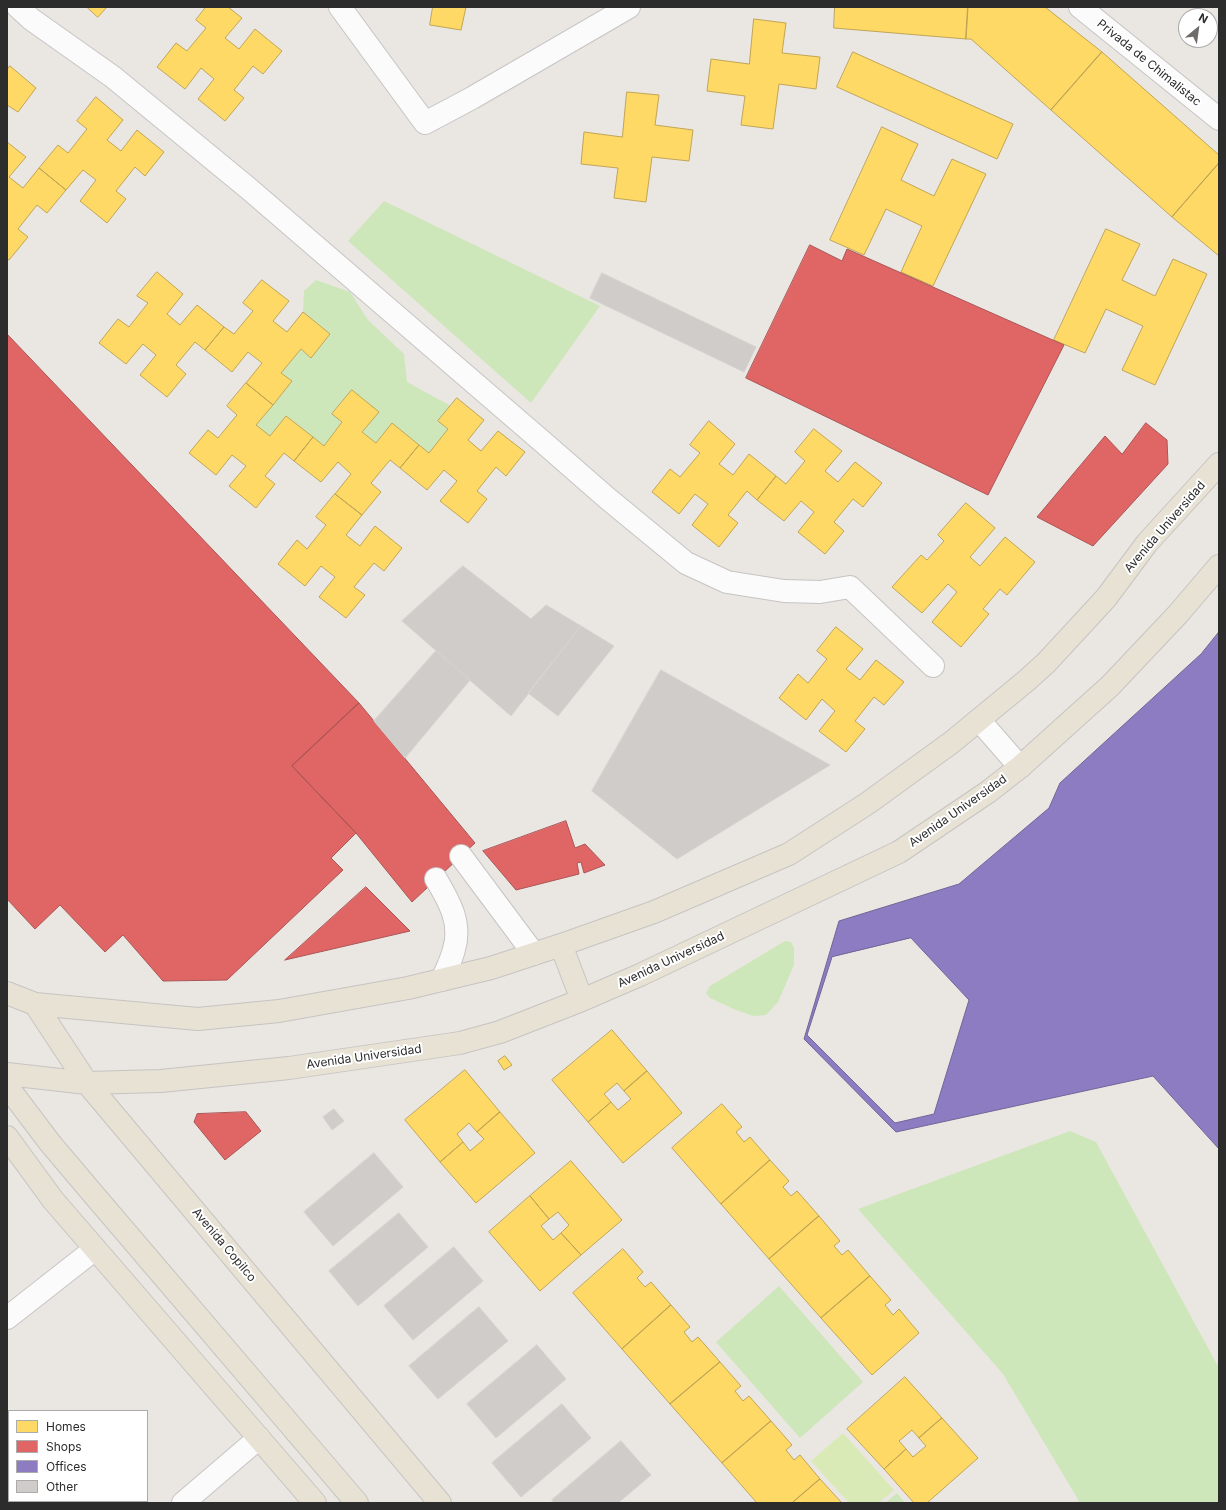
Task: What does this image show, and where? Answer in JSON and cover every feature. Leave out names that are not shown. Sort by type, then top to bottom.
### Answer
[{"type":"main road","name":"Avenida Universidad","points":[[35,1004],[198,1019],[279,1011],[408,988],[491,968],[561,945],[654,912],[789,854],[868,803],[952,742],[1026,682],[1106,598],[1147,543],[1219,464]]},
{"type":"main road","name":"Avenida Universidad","points":[[7,1074],[87,1083],[161,1081],[281,1069],[460,1043],[500,1032],[582,1000],[640,975],[899,852],[988,792],[1020,767],[1110,686],[1178,614],[1219,566]]},
{"type":"main road","points":[[561,945],[582,1000]]},
{"type":"main road","points":[[7,993],[35,1004]]},
{"type":"main road","name":"Avenida Copilco","points":[[35,1004],[87,1083],[440,1503]]},
{"type":"main road","points":[[7,1086],[50,1143],[357,1503]]},
{"type":"main road","points":[[7,1137],[53,1200],[315,1503]]},
{"type":"street","points":[[18,7],[31,19],[113,77],[248,188],[607,498],[686,563],[727,582],[784,591],[820,592],[850,587],[933,666]]},
{"type":"street","points":[[340,7],[425,123],[472,98],[629,7]]},
{"type":"street","name":"Privada de Chimalistac","points":[[1080,7],[1219,119]]},
{"type":"street","points":[[979,720],[1020,767]]},
{"type":"street","points":[[461,856],[534,954]]},
{"type":"street","points":[[436,879],[452,907],[457,927],[455,948],[442,980]]},
{"type":"street","points":[[7,1318],[95,1249]]},
{"type":"street","points":[[183,1503],[259,1438]]},
{"type":"green space","points":[[384,201],[600,306],[531,403],[348,241]]},
{"type":"green space","points":[[316,280],[350,292],[368,320],[404,354],[407,382],[451,406],[438,421],[448,429],[429,453],[392,423],[376,443],[362,432],[378,412],[352,390],[332,413],[342,422],[324,446],[286,416],[270,436],[256,425],[292,381],[281,373],[301,349],[311,357],[330,334],[303,312],[304,291]]},
{"type":"green space","points":[[785,941],[791,942],[794,948],[794,965],[778,1002],[766,1015],[753,1016],[736,1010],[710,998],[706,993],[710,986]]},
{"type":"green space","points":[[1070,1131],[1096,1142],[1219,1368],[1219,1503],[1077,1503],[1079,1501],[1003,1374],[858,1209]]},
{"type":"green space","points":[[779,1286],[863,1382],[800,1438],[716,1342]]},
{"type":"green space","points":[[843,1433],[894,1490],[879,1503],[849,1503],[811,1461]]},
{"type":"green space","points":[[897,1493],[905,1503],[885,1503]]},
{"type":"building: Homes","points":[[87,7],[107,7],[98,17]]},
{"type":"building: Homes","points":[[206,7],[228,7],[242,18],[225,38],[239,49],[255,29],[282,51],[263,74],[253,66],[234,90],[244,98],[225,121],[198,99],[214,79],[201,68],[185,89],[157,67],[176,43],[187,51],[206,28],[196,20]]},
{"type":"building: Homes","points":[[433,7],[466,7],[461,30],[430,25]]},
{"type":"building: Homes","points":[[835,7],[968,7],[966,39],[834,28]]},
{"type":"building: Homes","points":[[968,7],[1045,7],[1102,52],[1051,110],[971,39],[966,39]]},
{"type":"building: Homes","points":[[754,19],[786,23],[782,53],[820,57],[816,89],[779,84],[773,129],[741,125],[745,96],[707,91],[711,59],[749,64]]},
{"type":"building: Homes","points":[[853,52],[1013,124],[997,159],[837,87]]},
{"type":"building: Homes","points":[[1102,52],[1219,155],[1219,163],[1172,217],[1051,110]]},
{"type":"building: Homes","points":[[10,66],[36,88],[18,112],[7,105],[7,70]]},
{"type":"building: Homes","points":[[627,92],[659,95],[655,125],[693,130],[689,161],[652,157],[646,202],[614,198],[618,168],[581,164],[584,132],[622,137]]},
{"type":"building: Homes","points":[[96,97],[123,120],[107,140],[121,151],[137,130],[164,152],[145,176],[135,167],[116,191],[126,199],[107,223],[80,201],[96,180],[83,170],[66,190],[39,168],[58,145],[68,153],[87,129],[77,121]]},
{"type":"building: Homes","points":[[882,127],[918,144],[901,180],[934,196],[952,159],[986,174],[933,286],[901,272],[922,226],[886,209],[864,255],[830,240]]},
{"type":"building: Homes","points":[[7,142],[26,157],[9,177],[23,188],[39,168],[66,190],[47,213],[37,205],[18,229],[28,237],[9,260],[7,259]]},
{"type":"building: Homes","points":[[1219,163],[1219,256],[1172,217]]},
{"type":"building: Homes","points":[[1106,229],[1140,244],[1122,280],[1155,296],[1173,259],[1207,274],[1155,385],[1122,370],[1143,326],[1106,309],[1085,353],[1054,340]]},
{"type":"building: Homes","points":[[157,272],[183,294],[167,314],[180,325],[197,305],[224,327],[205,350],[195,342],[176,365],[186,374],[167,397],[140,375],[156,355],[143,344],[126,364],[99,343],[118,319],[129,327],[148,303],[137,296]]},
{"type":"building: Homes","points":[[262,280],[289,301],[273,321],[287,332],[303,312],[330,334],[311,358],[301,349],[281,373],[292,381],[273,405],[246,383],[262,363],[248,352],[232,372],[205,350],[224,327],[234,334],[253,311],[243,303]]},
{"type":"building: Homes","points":[[246,383],[273,405],[256,425],[270,436],[286,416],[313,437],[294,461],[284,453],[265,476],[275,484],[256,508],[229,486],[246,466],[232,455],[216,475],[189,453],[208,430],[218,438],[237,415],[227,406]]},
{"type":"building: Homes","points":[[352,390],[379,412],[362,432],[376,443],[392,423],[419,445],[400,468],[390,460],[371,483],[381,492],[362,515],[335,494],[351,474],[338,462],[321,482],[294,461],[313,437],[324,446],[342,422],[332,414]]},
{"type":"building: Homes","points":[[457,398],[484,420],[468,440],[481,451],[498,431],[525,452],[506,476],[496,467],[477,491],[487,499],[468,523],[440,501],[457,481],[444,470],[427,490],[400,468],[419,445],[429,453],[448,429],[438,421]]},
{"type":"building: Homes","points":[[709,421],[735,444],[719,464],[733,475],[749,454],[776,476],[757,500],[747,491],[728,515],[738,523],[719,547],[692,525],[708,504],[695,494],[679,514],[652,492],[670,469],[680,477],[700,453],[690,445]]},
{"type":"building: Homes","points":[[814,429],[842,451],[825,471],[838,482],[855,462],[882,483],[863,507],[853,499],[834,522],[844,531],[825,554],[798,532],[814,512],[801,501],[784,521],[757,500],[776,476],[786,484],[805,461],[795,452]]},
{"type":"building: Homes","points":[[335,494],[362,515],[346,535],[360,546],[375,526],[402,548],[384,571],[374,563],[354,587],[365,595],[346,618],[319,597],[335,577],[321,566],[305,586],[278,564],[297,540],[307,549],[326,525],[316,517]]},
{"type":"building: Homes","points":[[966,503],[995,528],[970,557],[980,566],[1005,537],[1035,562],[1007,595],[1000,589],[983,609],[989,614],[961,647],[932,622],[957,592],[948,584],[922,613],[892,587],[921,555],[927,560],[944,541],[938,535]]},
{"type":"building: Homes","points":[[836,627],[863,649],[846,669],[860,680],[876,660],[904,682],[884,705],[874,697],[855,721],[865,729],[846,752],[819,731],[835,711],[822,699],[806,720],[779,698],[798,674],[808,683],[827,659],[817,651]]},
{"type":"building: Homes","points":[[612,1030],[647,1071],[624,1091],[617,1083],[604,1094],[611,1102],[588,1122],[552,1080]]},
{"type":"building: Homes","points":[[505,1056],[512,1065],[504,1070],[498,1061]]},
{"type":"building: Homes","points":[[465,1070],[500,1112],[477,1132],[469,1123],[457,1134],[463,1142],[440,1162],[405,1120]]},
{"type":"building: Homes","points":[[647,1071],[682,1113],[623,1163],[588,1122],[611,1102],[618,1110],[631,1099],[624,1091]]},
{"type":"building: Homes","points":[[722,1104],[742,1127],[736,1132],[744,1142],[750,1137],[770,1160],[721,1204],[672,1148]]},
{"type":"building: Homes","points":[[500,1112],[535,1153],[476,1203],[440,1162],[463,1142],[470,1151],[484,1139],[477,1132]]},
{"type":"building: Homes","points":[[770,1160],[789,1181],[783,1187],[791,1196],[797,1191],[819,1216],[769,1259],[721,1204]]},
{"type":"building: Homes","points":[[571,1161],[622,1220],[581,1255],[561,1233],[569,1225],[558,1212],[549,1219],[530,1196]]},
{"type":"building: Homes","points":[[530,1196],[549,1219],[541,1226],[553,1240],[561,1233],[581,1255],[540,1291],[489,1232]]},
{"type":"building: Homes","points":[[819,1216],[840,1241],[834,1246],[842,1255],[848,1250],[870,1276],[821,1318],[769,1259]]},
{"type":"building: Homes","points":[[623,1249],[643,1272],[637,1278],[645,1287],[651,1282],[671,1305],[622,1349],[573,1293]]},
{"type":"building: Homes","points":[[870,1276],[891,1300],[885,1305],[893,1315],[899,1309],[919,1333],[872,1375],[821,1318]]},
{"type":"building: Homes","points":[[671,1305],[690,1327],[684,1332],[692,1342],[698,1337],[720,1362],[670,1404],[622,1349]]},
{"type":"building: Homes","points":[[720,1362],[741,1386],[735,1391],[743,1401],[749,1396],[771,1421],[722,1463],[670,1404]]},
{"type":"building: Homes","points":[[905,1377],[942,1418],[919,1438],[912,1430],[899,1441],[906,1449],[884,1469],[847,1429]]},
{"type":"building: Homes","points":[[942,1418],[978,1458],[927,1503],[914,1503],[884,1469],[906,1449],[913,1457],[926,1446],[919,1438]]},
{"type":"building: Homes","points":[[771,1421],[792,1445],[786,1450],[794,1460],[800,1455],[820,1479],[792,1503],[757,1503],[722,1463]]},
{"type":"building: Homes","points":[[820,1479],[842,1503],[792,1503]]},
{"type":"building: Shops","points":[[810,245],[842,261],[847,249],[1064,345],[988,495],[746,378]]},
{"type":"building: Shops","points":[[7,334],[359,703],[292,766],[356,833],[331,858],[343,870],[227,980],[163,981],[123,935],[105,952],[60,905],[35,929],[7,899]]},
{"type":"building: Shops","points":[[1146,423],[1167,440],[1168,464],[1093,546],[1037,517],[1105,436],[1122,454]]},
{"type":"building: Shops","points":[[359,703],[475,843],[412,902],[356,833],[292,766]]},
{"type":"building: Shops","points":[[566,821],[575,848],[585,844],[605,865],[584,873],[581,862],[577,863],[579,874],[516,890],[483,851]]},
{"type":"building: Shops","points":[[366,887],[410,931],[285,960]]},
{"type":"building: Shops","points":[[246,1112],[261,1131],[225,1160],[194,1122],[197,1114]]},
{"type":"building: Offices","points":[[1219,632],[1219,1149],[1153,1076],[896,1132],[804,1039],[839,921],[959,884],[1049,808],[1060,783],[1201,654]],"holes":[[[911,938],[969,1000],[934,1114],[895,1123],[807,1035],[832,957]]]},
{"type":"building: Other","points":[[602,273],[756,347],[744,372],[590,298]]},
{"type":"building: Other","points":[[463,566],[531,619],[546,605],[581,626],[511,716],[402,621]]},
{"type":"building: Other","points":[[581,626],[614,646],[558,716],[528,693]]},
{"type":"building: Other","points":[[436,651],[470,680],[405,758],[374,721]]},
{"type":"building: Other","points":[[661,670],[830,765],[677,859],[592,791]]},
{"type":"building: Other","points":[[334,1109],[344,1121],[332,1130],[323,1117]]},
{"type":"building: Other","points":[[374,1153],[403,1187],[333,1246],[304,1212]]},
{"type":"building: Other","points":[[399,1213],[428,1247],[358,1306],[329,1271]]},
{"type":"building: Other","points":[[454,1247],[483,1281],[413,1340],[384,1306]]},
{"type":"building: Other","points":[[479,1307],[508,1341],[438,1399],[409,1366]]},
{"type":"building: Other","points":[[537,1345],[566,1379],[496,1438],[467,1404]]},
{"type":"building: Other","points":[[562,1404],[591,1438],[521,1497],[492,1463]]},
{"type":"building: Other","points":[[621,1441],[651,1475],[618,1503],[554,1503],[552,1500]]}]
